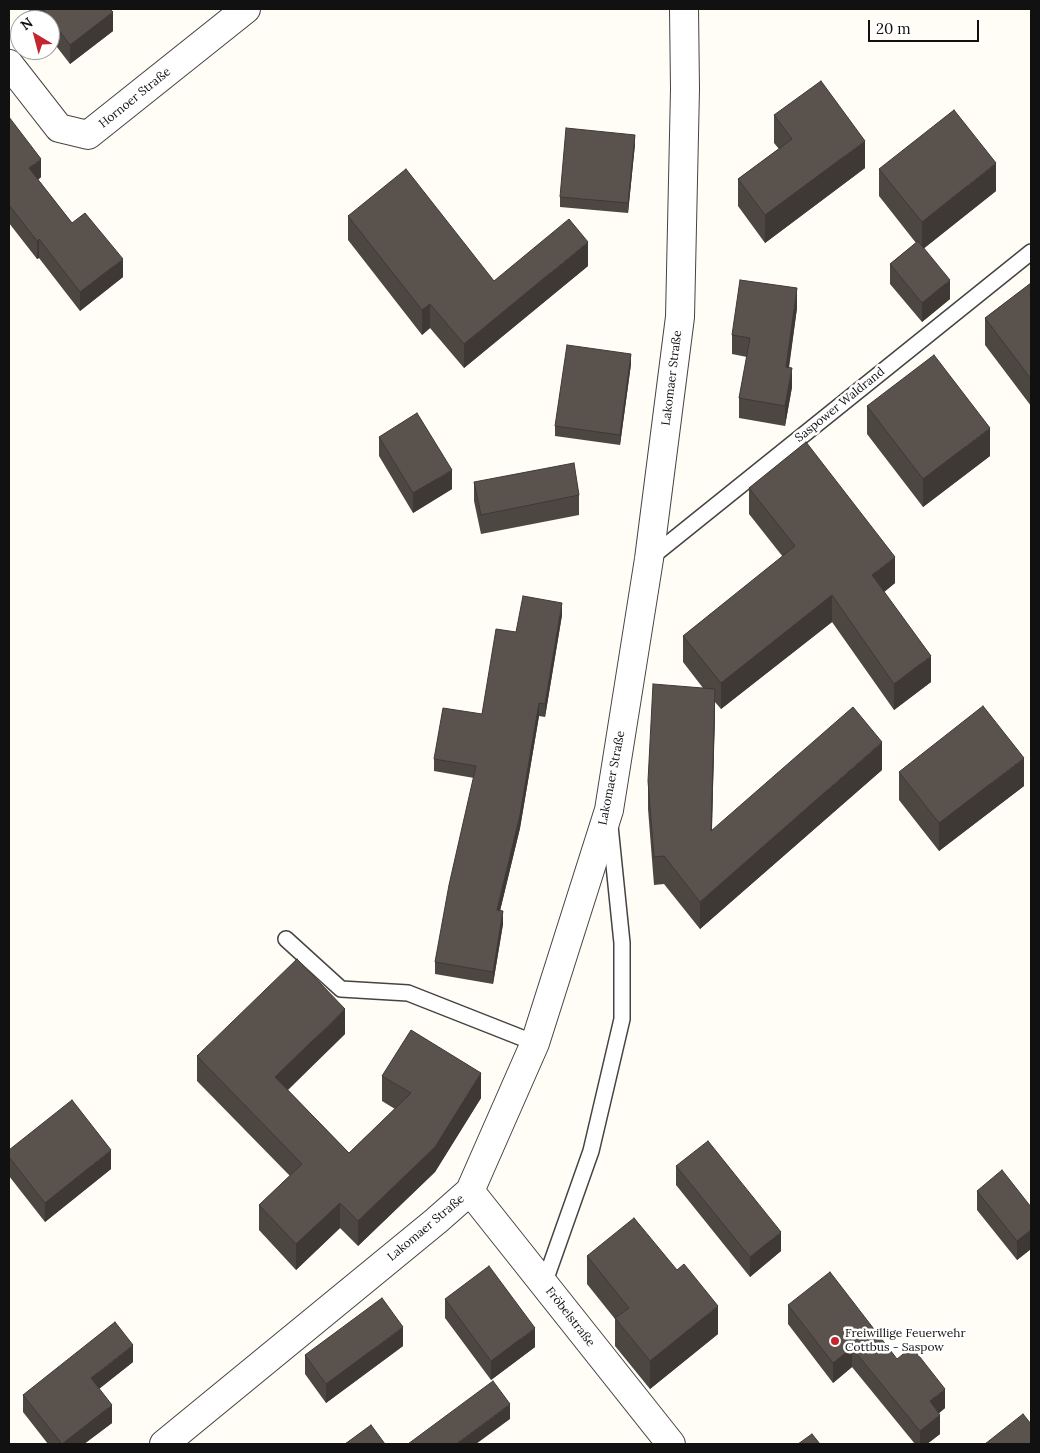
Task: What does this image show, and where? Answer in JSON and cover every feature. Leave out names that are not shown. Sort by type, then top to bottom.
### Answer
[{"type":"street","name":"Hornoer Straße","points":[[9,64],[59,128],[88,135],[246,9]]},
{"type":"street","name":"Lakomaer Straße","points":[[164,1444],[470,1191],[535,1043],[609,810],[649,559],[680,317],[685,88],[684,9]]},
{"type":"street","name":"Fröbelstraße","points":[[470,1191],[671,1444]]},
{"type":"lane","name":"Saspower Waldrand","points":[[649,559],[1031,252]]},
{"type":"lane","points":[[544,1284],[592,1151],[622,1019],[622,944],[609,810]]},
{"type":"lane","points":[[286,938],[341,988],[408,993],[535,1043]]},
{"type":"building","points":[[110,9],[113,12],[70,45],[60,32],[60,10],[44,10]]},
{"type":"building","points":[[821,81],[865,141],[765,215],[738,179],[792,139],[774,115]]},
{"type":"building","points":[[954,110],[996,163],[922,222],[879,169]]},
{"type":"building","points":[[9,117],[41,159],[29,168],[72,223],[85,213],[123,259],[80,292],[39,239],[37,241],[9,205]]},
{"type":"building","points":[[566,128],[635,135],[628,203],[560,197]]},
{"type":"building","points":[[406,169],[494,281],[569,219],[588,242],[464,344],[430,304],[422,310],[348,216]]},
{"type":"building","points":[[918,241],[950,280],[922,303],[890,264]]},
{"type":"building","points":[[740,280],[797,288],[786,367],[792,368],[785,406],[739,398],[750,338],[732,335]]},
{"type":"building","points":[[1031,283],[1031,379],[985,318]]},
{"type":"building","points":[[567,345],[631,354],[620,435],[555,426]]},
{"type":"building","points":[[934,355],[990,428],[923,479],[867,406]]},
{"type":"building","points":[[417,413],[452,470],[413,493],[379,437]]},
{"type":"building","points":[[806,442],[895,557],[872,575],[931,656],[894,684],[832,595],[721,683],[683,636],[795,546],[749,488]]},
{"type":"building","points":[[574,463],[579,495],[481,515],[474,482]]},
{"type":"building","points":[[523,596],[562,603],[545,704],[539,703],[520,815],[497,910],[503,911],[493,972],[435,962],[449,885],[476,766],[434,759],[443,708],[482,714],[496,629],[516,632]]},
{"type":"building","points":[[653,684],[715,689],[711,831],[853,707],[882,742],[700,902],[664,856],[654,857],[648,781]]},
{"type":"building","points":[[983,706],[1024,758],[939,823],[899,772]]},
{"type":"building","points":[[297,959],[345,1009],[275,1077],[349,1153],[411,1093],[382,1076],[411,1030],[481,1073],[435,1147],[358,1221],[340,1203],[296,1244],[259,1205],[302,1164],[197,1056]]},
{"type":"building","points":[[72,1100],[111,1150],[45,1203],[9,1157],[9,1150]]},
{"type":"building","points":[[708,1141],[781,1232],[750,1257],[676,1166]]},
{"type":"building","points":[[1002,1170],[1031,1207],[1031,1230],[1017,1241],[977,1191]]},
{"type":"building","points":[[634,1218],[677,1270],[684,1264],[718,1306],[650,1361],[615,1318],[629,1308],[587,1256]]},
{"type":"building","points":[[489,1266],[535,1328],[491,1361],[445,1299]]},
{"type":"building","points":[[830,1272],[897,1359],[912,1347],[945,1389],[930,1401],[940,1415],[920,1431],[852,1348],[833,1363],[788,1305]]},
{"type":"building","points":[[382,1298],[403,1327],[326,1384],[305,1355]]},
{"type":"building","points":[[115,1322],[133,1345],[91,1378],[112,1405],[62,1444],[23,1395]]},
{"type":"building","points":[[493,1381],[510,1404],[456,1444],[408,1444]]},
{"type":"building","points":[[1023,1414],[1031,1424],[1031,1444],[985,1444]]},
{"type":"building","points":[[371,1425],[385,1444],[345,1444]]},
{"type":"building","points":[[812,1434],[820,1444],[798,1444]]},
{"type":"place","name":"Freiwillige Feuerwehr Cottbus - Saspow","points":[[835,1341]]}]
